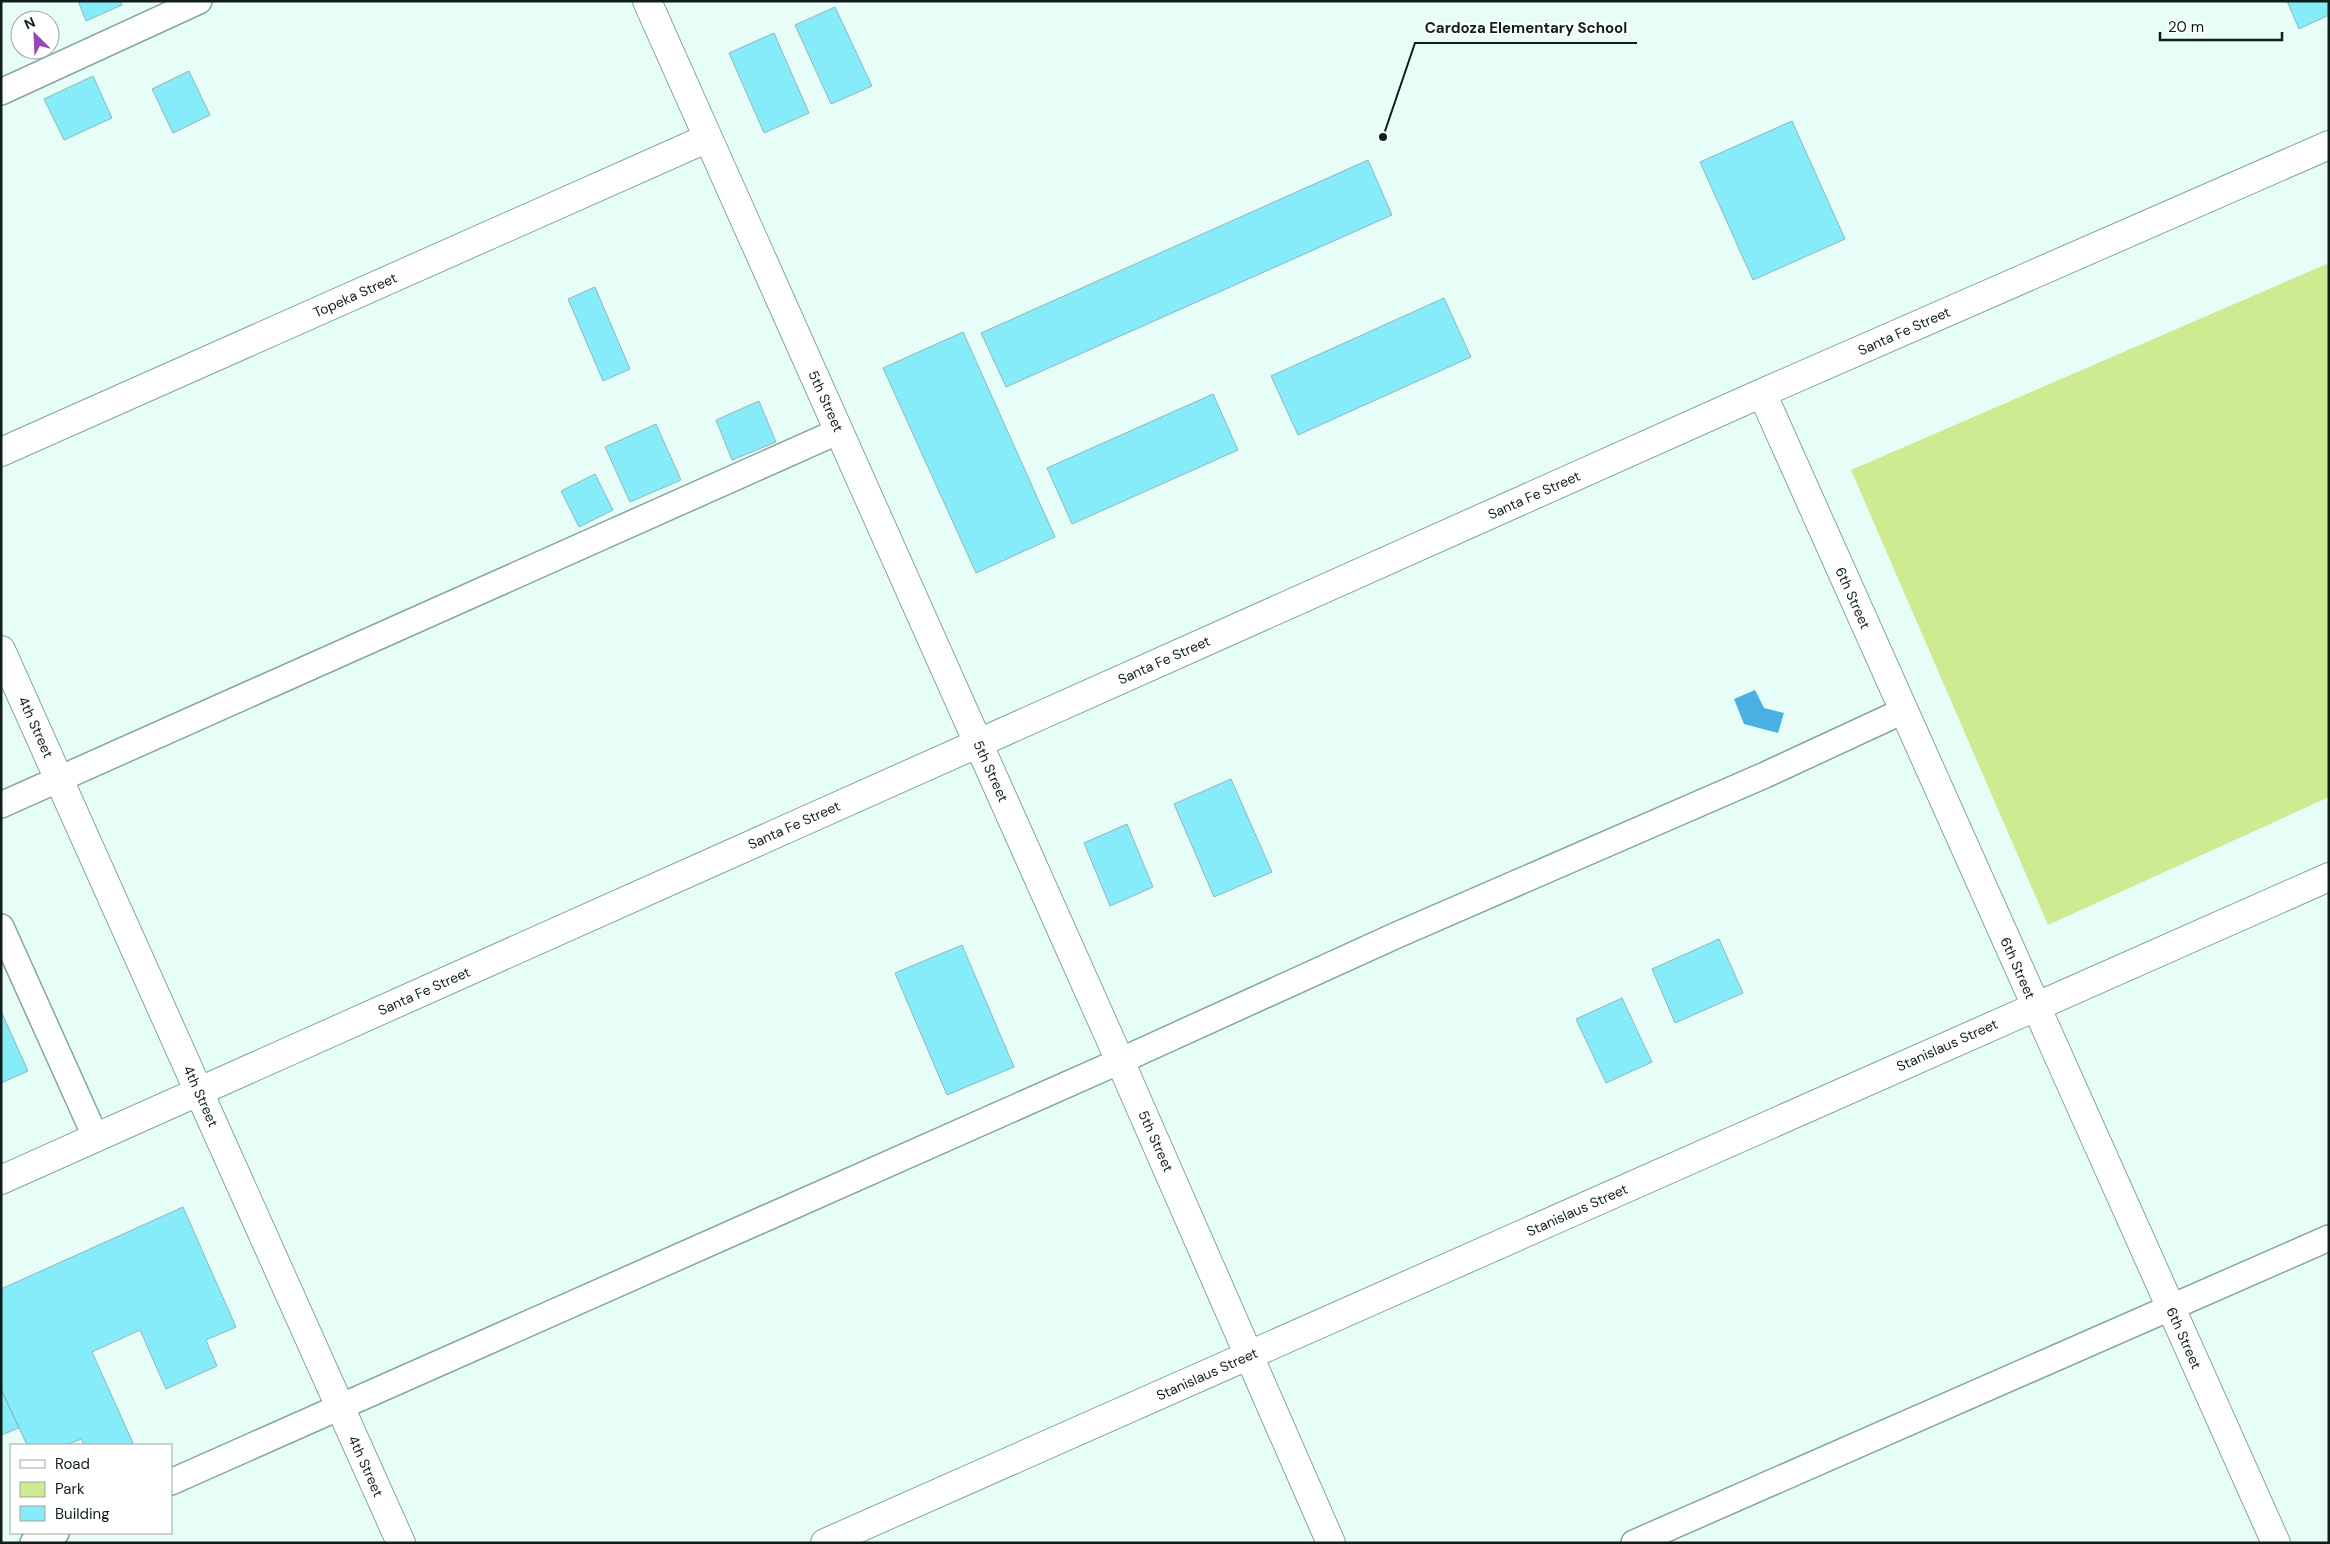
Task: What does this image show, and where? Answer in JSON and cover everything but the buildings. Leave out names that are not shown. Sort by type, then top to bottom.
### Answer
[{"type":"street","name":"5th Street","points":[[647,1],[1250,1354],[1331,1543]]},
{"type":"street","name":"Topeka Street","points":[[1,452],[708,138]]},
{"type":"street","name":"Santa Fe Street","points":[[1,1180],[1762,393],[2329,145]]},
{"type":"street","name":"6th Street","points":[[1762,393],[2276,1543]]},
{"type":"street","name":"4th Street","points":[[1,650],[401,1543]]},
{"type":"street","name":"Stanislaus Street","points":[[825,1543],[2329,877]]},
{"type":"lane","points":[[1,92],[199,1]]},
{"type":"lane","points":[[1,805],[839,431]]},
{"type":"lane","points":[[172,1482],[1120,1061],[1397,935],[1765,775],[1903,711]]},
{"type":"lane","points":[[1,927],[96,1138]]},
{"type":"lane","points":[[1634,1543],[2171,1309],[2329,1238]]},
{"type":"lane","points":[[33,1543],[54,1534]]},
{"type":"green space","points":[[2329,263],[2329,797],[2048,925],[1851,470]]},
{"type":"water","points":[[1755,690],[1764,708],[1784,713],[1778,733],[1744,724],[1734,699]]},
{"type":"place","name":"Cardoza Elementary School","points":[[1383,137]]}]
